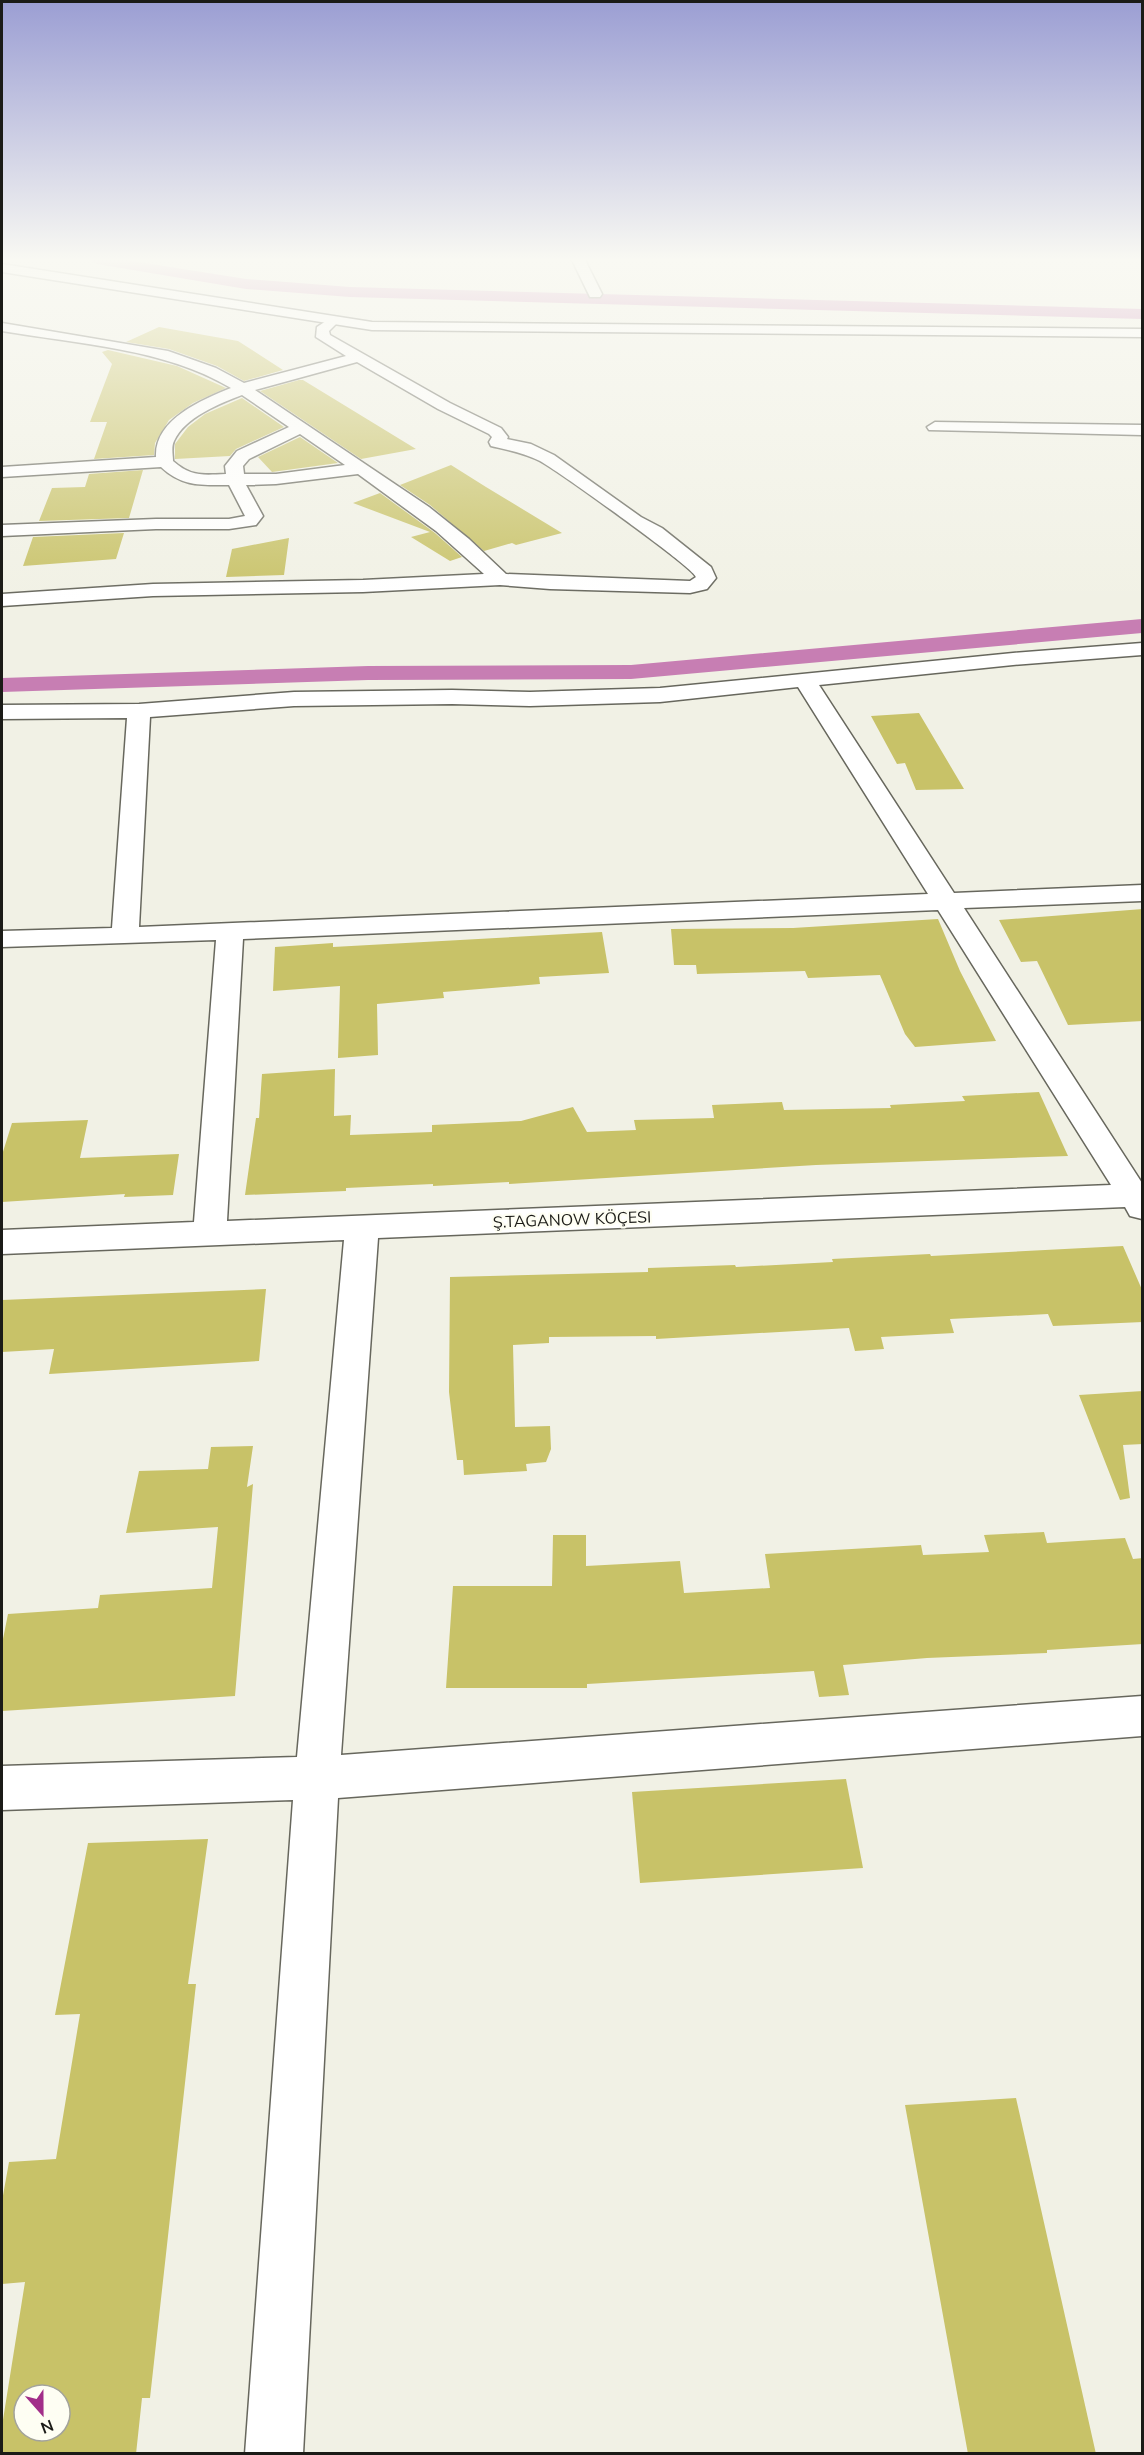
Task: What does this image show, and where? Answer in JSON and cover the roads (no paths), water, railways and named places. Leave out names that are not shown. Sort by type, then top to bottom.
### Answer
[{"type":"street","points":[[214,375],[244,388],[423,510],[474,551],[500,579]]},
{"type":"street","points":[[295,375],[244,388],[197,410],[176,426],[164,441],[165,462],[178,474],[196,480],[276,479],[362,468]]},
{"type":"street","points":[[2,600],[153,590],[330,587],[500,579],[550,583],[690,587],[700,585],[706,578],[704,571],[655,532],[635,521],[548,459],[525,447],[497,442],[500,437],[495,430],[444,406],[387,375]]},
{"type":"street","points":[[2,531],[156,524],[229,524],[250,521],[254,516],[236,481],[234,465],[243,455],[303,427]]},
{"type":"street","points":[[935,428],[1143,430]]},
{"type":"street","points":[[2,472],[165,462]]},
{"type":"street","points":[[2,712],[139,711],[294,699],[452,697],[530,699],[660,695],[1013,658],[1143,649]]},
{"type":"street","points":[[805,681],[1140,1200]]},
{"type":"street","points":[[125,935],[139,711]]},
{"type":"street","points":[[2,939],[230,932],[1143,893]]},
{"type":"street","points":[[210,1232],[230,932]]},
{"type":"street","name":"Ş.TAGANOW KÖÇESI","points":[[2,1242],[210,1232],[1140,1200]]},
{"type":"street","points":[[274,2454],[317,1779],[362,1228]]},
{"type":"street","points":[[2,1788],[317,1779],[1143,1716]]},
{"type":"waterway","points":[[2,685],[368,673],[631,672],[1142,626]]}]
